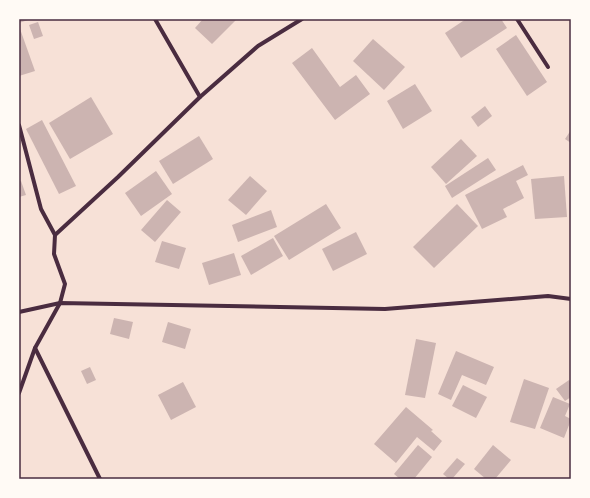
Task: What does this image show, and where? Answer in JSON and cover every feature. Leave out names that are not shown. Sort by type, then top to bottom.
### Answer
[{"type":"street","points":[[155,19],[200,97]]},
{"type":"street","points":[[55,236],[200,97],[258,46],[302,19]]},
{"type":"street","points":[[517,19],[548,67]]},
{"type":"street","points":[[19,125],[41,209],[55,236],[54,254],[64,284],[60,303],[35,348],[19,393]]},
{"type":"street","points":[[19,312],[60,303],[385,309],[548,296],[571,299]]},
{"type":"street","points":[[35,348],[100,479]]},
{"type":"building","points":[[19,19],[31,19],[19,23]]},
{"type":"building","points":[[203,19],[236,20],[212,44],[195,28]]},
{"type":"building","points":[[466,19],[501,19],[507,28],[461,58],[445,33]]},
{"type":"building","points":[[38,22],[43,36],[34,39],[29,25]]},
{"type":"building","points":[[19,26],[35,71],[19,76]]},
{"type":"building","points":[[516,35],[547,82],[527,96],[496,49]]},
{"type":"building","points":[[373,39],[405,67],[384,90],[353,61]]},
{"type":"building","points":[[312,48],[340,87],[356,75],[370,94],[335,120],[292,63]]},
{"type":"building","points":[[415,84],[432,111],[403,129],[387,101]]},
{"type":"building","points":[[91,97],[113,134],[70,159],[49,123]]},
{"type":"building","points":[[485,106],[492,116],[478,127],[471,117]]},
{"type":"building","points":[[42,120],[76,186],[59,194],[26,129]]},
{"type":"building","points":[[571,130],[571,143],[565,139]]},
{"type":"building","points":[[199,136],[213,159],[173,184],[159,161]]},
{"type":"building","points":[[461,139],[477,156],[446,184],[431,167]]},
{"type":"building","points":[[488,158],[496,170],[452,198],[445,186]]},
{"type":"building","points":[[523,165],[528,175],[516,181],[524,198],[503,209],[507,217],[482,229],[465,195]]},
{"type":"building","points":[[156,171],[172,194],[141,216],[125,193]]},
{"type":"building","points":[[250,176],[267,191],[246,215],[228,200]]},
{"type":"building","points":[[564,176],[567,217],[535,219],[531,179]]},
{"type":"building","points":[[21,181],[26,195],[19,197],[19,182]]},
{"type":"building","points":[[167,200],[181,212],[155,242],[141,230]]},
{"type":"building","points":[[326,204],[341,228],[289,260],[274,236]]},
{"type":"building","points":[[457,204],[478,226],[434,268],[413,247]]},
{"type":"building","points":[[271,210],[277,227],[238,242],[232,225]]},
{"type":"building","points":[[356,232],[367,254],[333,271],[322,249]]},
{"type":"building","points":[[273,238],[283,256],[251,275],[241,256]]},
{"type":"building","points":[[162,241],[186,248],[179,269],[155,262]]},
{"type":"building","points":[[234,253],[241,275],[209,285],[202,263]]},
{"type":"building","points":[[114,318],[133,322],[129,339],[110,334]]},
{"type":"building","points":[[168,322],[191,329],[185,349],[162,342]]},
{"type":"building","points":[[416,339],[436,343],[425,398],[405,395]]},
{"type":"building","points":[[456,351],[494,367],[486,385],[462,375],[451,400],[438,394]]},
{"type":"building","points":[[90,367],[96,380],[87,384],[81,371]]},
{"type":"building","points":[[524,379],[549,388],[535,429],[510,422]]},
{"type":"building","points":[[569,380],[571,383],[571,397],[565,401],[556,389]]},
{"type":"building","points":[[183,382],[196,407],[171,420],[158,395]]},
{"type":"building","points":[[463,385],[487,397],[476,418],[452,406]]},
{"type":"building","points":[[553,397],[570,404],[565,416],[571,420],[564,438],[540,428]]},
{"type":"building","points":[[406,407],[433,430],[431,431],[442,441],[434,451],[417,437],[396,463],[374,444]]},
{"type":"building","points":[[418,445],[432,457],[414,479],[400,479],[394,474]]},
{"type":"building","points":[[493,445],[511,460],[495,479],[486,479],[474,469]]},
{"type":"building","points":[[457,458],[465,464],[452,479],[449,479],[443,474]]}]
